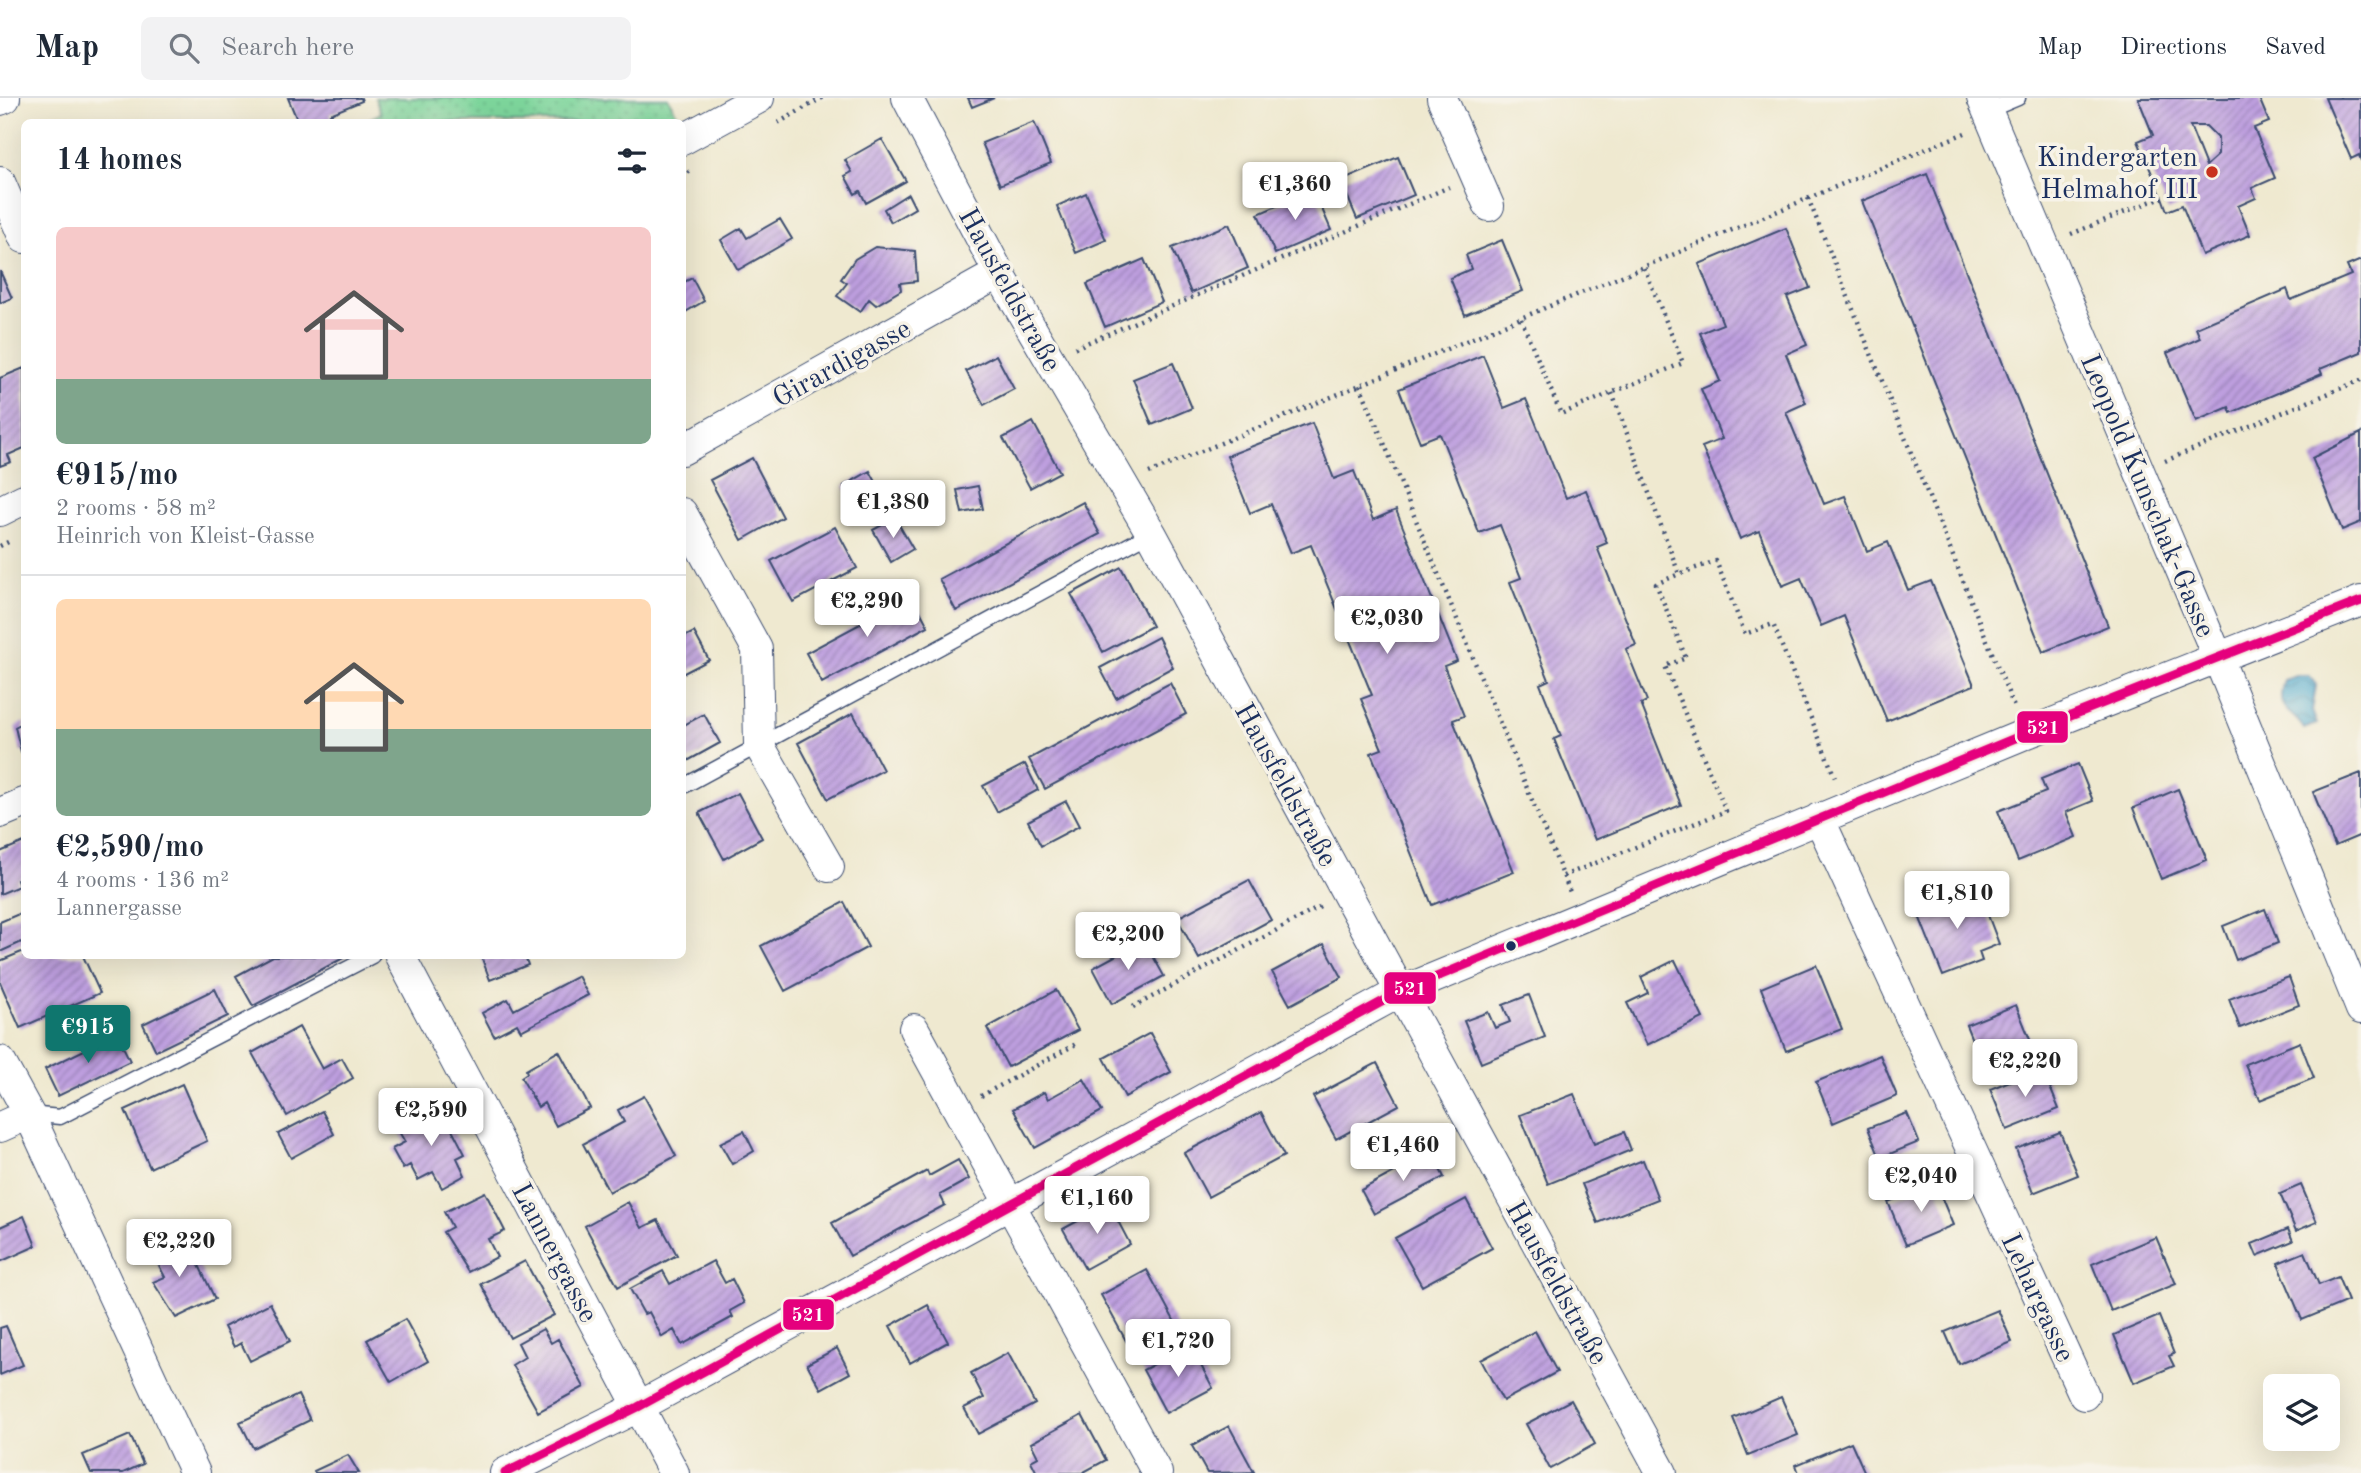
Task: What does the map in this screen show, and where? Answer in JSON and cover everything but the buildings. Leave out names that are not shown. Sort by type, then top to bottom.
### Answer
[{"type":"street","points":[[0,100],[5,98]]},
{"type":"street","points":[[686,138],[759,98]]},
{"type":"street","name":"Hausfeldstraße","points":[[907,98],[999,273],[1151,533],[1662,1473]]},
{"type":"street","points":[[1443,98],[1489,206]]},
{"type":"street","name":"Leopold Kunschak-Gasse","points":[[1987,110],[2358,997]]},
{"type":"street","points":[[0,182],[21,231]]},
{"type":"street","name":"Girardigasse","points":[[686,448],[999,273]]},
{"type":"street","points":[[0,512],[21,501]]},
{"type":"street","points":[[686,520],[757,649],[759,745],[829,867]]},
{"type":"street","points":[[505,1473],[638,1407],[1400,992],[1847,806],[2361,601]]},
{"type":"street","points":[[0,813],[21,804]]},
{"type":"street","name":"Lehargasse","points":[[1819,818],[2084,1395]]},
{"type":"street","name":"Lannergasse","points":[[402,959],[674,1473]]},
{"type":"street","points":[[914,1029],[1157,1473]]},
{"type":"street","points":[[0,1061],[29,1114],[195,1473]]},
{"type":"street","points":[[0,1127],[29,1114]]},
{"type":"lane","points":[[1987,110],[2018,98]]},
{"type":"lane","points":[[686,785],[1151,533]]},
{"type":"lane","points":[[29,1114],[61,1117],[366,959]]},
{"type":"path","points":[[1122,484],[1808,198],[1987,110]]},
{"type":"path","points":[[1049,359],[1476,176]]},
{"type":"path","points":[[2044,245],[2162,197]]},
{"type":"path","points":[[1808,198],[2025,734]]},
{"type":"path","points":[[1521,318],[1561,414],[1612,393],[1683,363],[1644,267]]},
{"type":"path","points":[[2139,471],[2361,380]]},
{"type":"path","points":[[1360,385],[1580,916]]},
{"type":"path","points":[[1612,393],[1679,574]]},
{"type":"path","points":[[1563,876],[1726,811],[1665,666],[1686,657],[1657,584],[1716,561],[1745,634],[1773,624],[1847,806]]},
{"type":"path","points":[[1133,1007],[1346,893]]},
{"type":"path","points":[[958,1109],[1076,1044]]},
{"type":"green space","points":[[375,98],[668,98],[679,119],[370,119],[381,113]]},
{"type":"water","points":[[2309,676],[2316,685],[2312,711],[2317,724],[2304,729],[2285,709],[2281,699],[2284,680]]},
{"type":"transit line","name":"521","points":[[505,1473],[638,1407],[1400,992],[2025,734],[2361,601]]},
{"type":"place","name":"Kindergarten Helmahof III","points":[[2212,172]]}]
